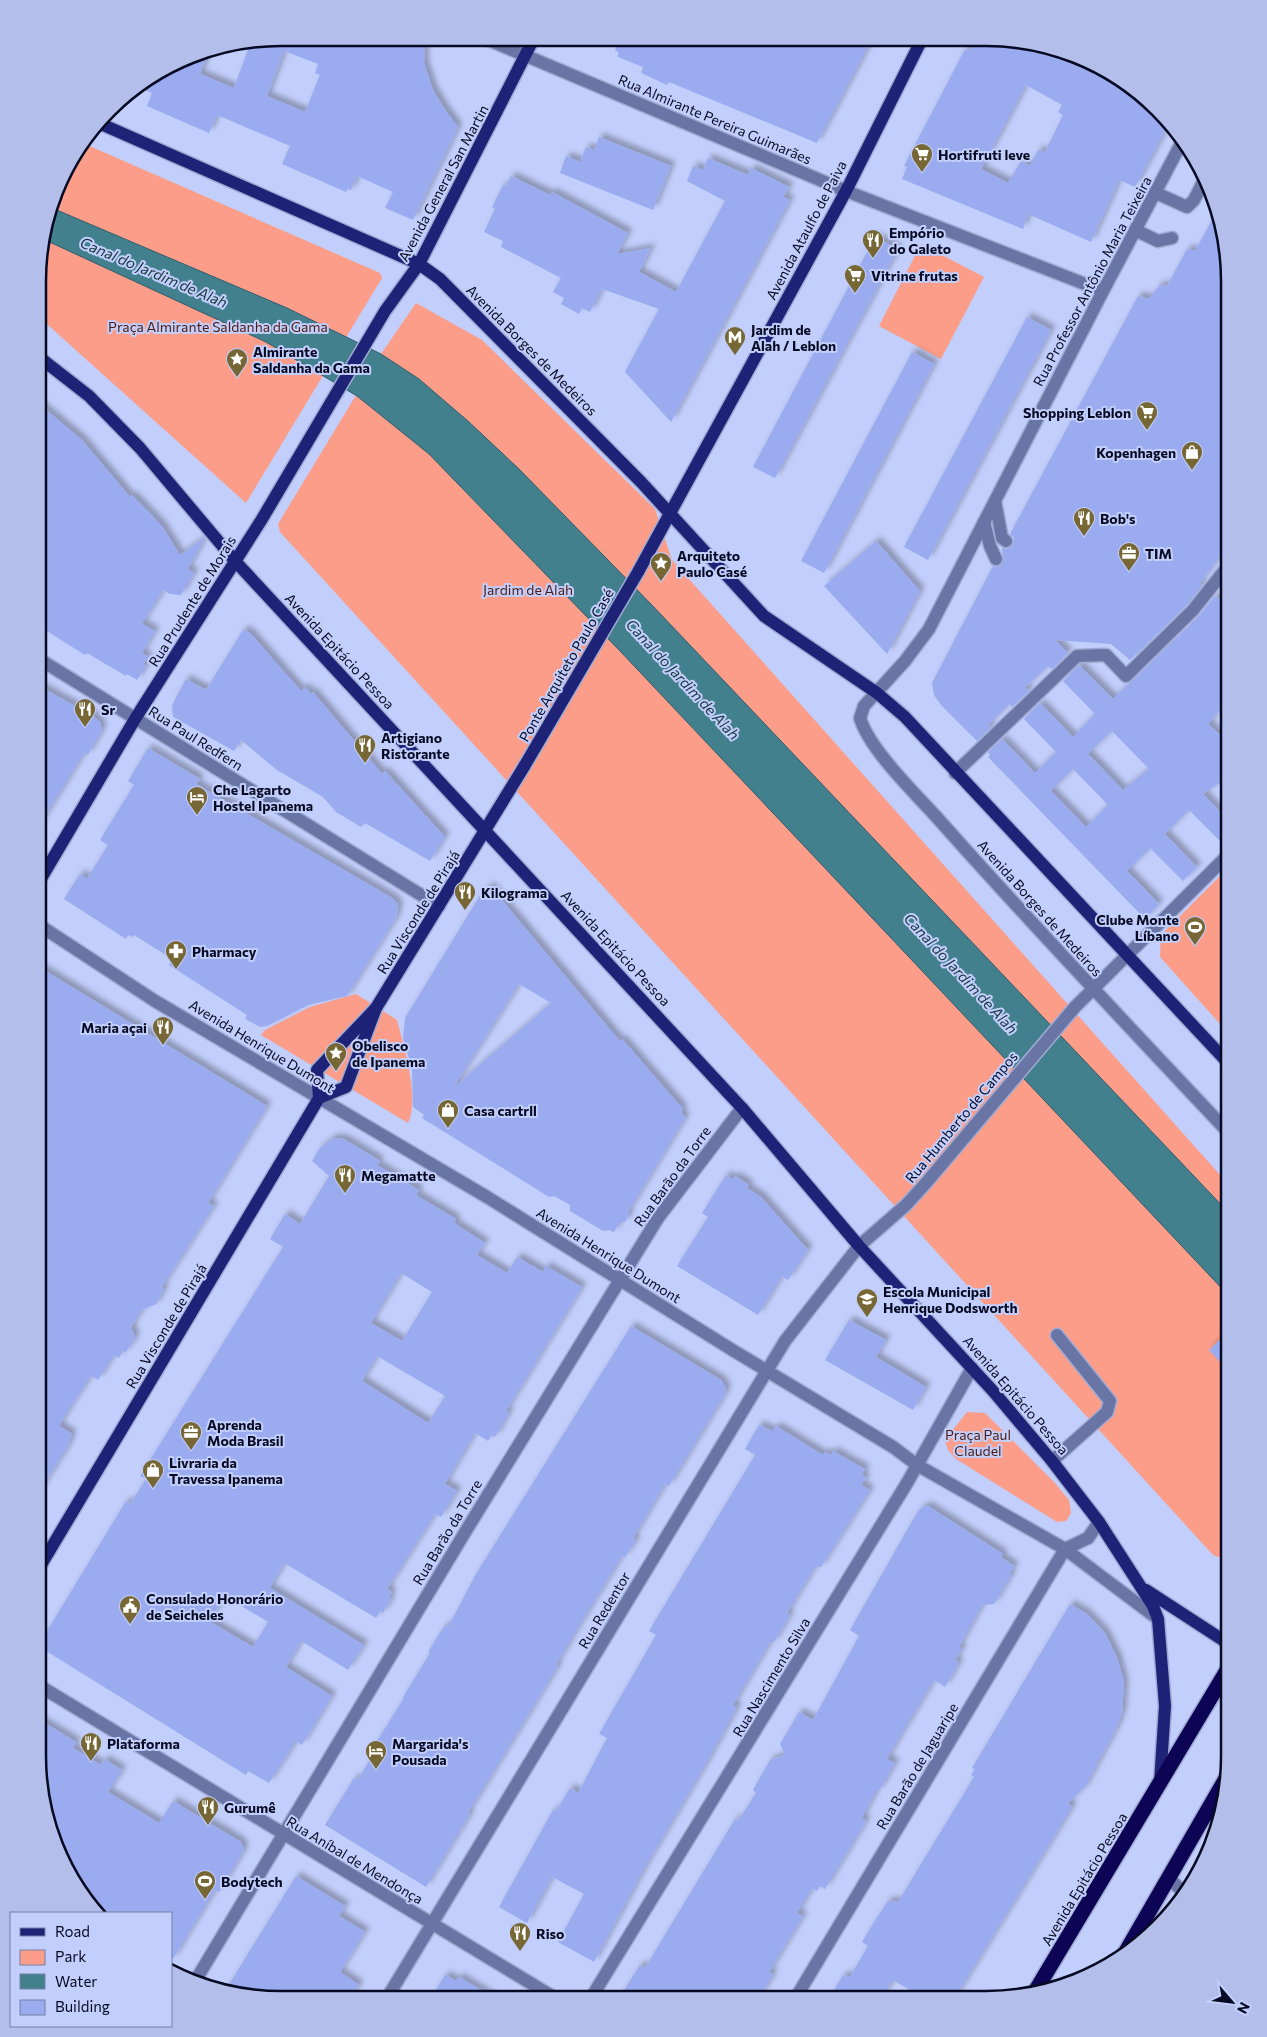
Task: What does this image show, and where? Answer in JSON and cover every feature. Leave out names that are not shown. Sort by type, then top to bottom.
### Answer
[{"type":"highway","name":"Avenida Epitácio Pessoa","points":[[1039,1985],[1221,1680]]},
{"type":"highway","points":[[1135,1937],[1218,1793]]},
{"type":"main road","name":"Avenida General San Martin","points":[[370,336],[385,311],[419,264],[530,46]]},
{"type":"main road","name":"Avenida Ataulfo de Paiva","points":[[670,513],[846,191],[918,46]]},
{"type":"main road","name":"Avenida Borges de Medeiros","points":[[105,126],[419,264],[440,279],[516,354],[670,513],[733,585],[764,616],[877,693],[905,718],[1221,1055]]},
{"type":"main road","name":"Rua Prudente de Morais","points":[[46,870],[135,719],[262,519],[370,336]]},
{"type":"main road","name":"Avenida Epitácio Pessoa","points":[[46,362],[89,396],[140,448],[235,561],[742,1108],[860,1246],[972,1368],[1052,1462],[1099,1522],[1153,1606],[1158,1619],[1165,1706],[1159,1785]]},
{"type":"main road","name":"Ponte Arquiteto Paulo Casé","points":[[484,831],[525,765],[638,572],[670,513]]},
{"type":"main road","name":"Rua Visconde de Pirajá","points":[[319,1098],[346,1087],[376,1008],[484,831]]},
{"type":"main road","name":"Rua Visconde de Pirajá","points":[[46,1557],[319,1098],[317,1070],[376,1008]]},
{"type":"main road","name":"Avenida Epitácio Pessoa","points":[[1140,1586],[1221,1639]]},
{"type":"street","name":"Rua Almirante Pereira Guimarães","points":[[504,46],[846,191],[1103,291]]},
{"type":"street","name":"Rua Professor Antônio Maria Teixeira","points":[[877,693],[905,662],[929,629],[1103,291],[1179,149]]},
{"type":"street","points":[[1156,193],[1187,207],[1194,200],[1201,186]]},
{"type":"street","points":[[1135,230],[1158,241],[1172,238]]},
{"type":"street","points":[[995,501],[1001,533],[1006,541]]},
{"type":"street","points":[[984,522],[990,546],[996,559]]},
{"type":"street","points":[[955,773],[1077,656],[1106,655],[1126,676],[1193,610],[1221,575]]},
{"type":"street","name":"Rua Paul Redfern","points":[[46,664],[439,906]]},
{"type":"street","name":"Avenida Borges de Medeiros","points":[[877,693],[861,712],[862,724],[890,764],[1003,892],[1221,1125]]},
{"type":"street","name":"Rua Humberto de Campos","points":[[860,1246],[914,1196],[1000,1092],[1093,989],[1221,862]]},
{"type":"street","name":"Avenida Henrique Dumont","points":[[46,930],[155,1001],[487,1197],[893,1447],[917,1465],[1065,1549],[1158,1619]]},
{"type":"street","name":"Rua Barão da Torre","points":[[198,1975],[467,1529],[658,1218],[742,1108]]},
{"type":"street","name":"Rua Redentor","points":[[391,1991],[766,1370],[785,1342],[860,1246]]},
{"type":"street","points":[[1052,1462],[1107,1412],[1110,1401],[1057,1335]]},
{"type":"street","name":"Rua Nascimento Silva","points":[[596,1991],[917,1465],[972,1368]]},
{"type":"street","points":[[1065,1549],[1088,1538],[1099,1522]]},
{"type":"street","name":"Rua Barão de Jaguaripe","points":[[800,1991],[1065,1549]]},
{"type":"street","name":"Rua Aníbal de Mendonça","points":[[46,1690],[544,1991]]},
{"type":"street","points":[[1170,1879],[1179,1888]]},
{"type":"green space","name":"Praça Almirante Saldanha da Gama","points":[[89,146],[380,273],[382,278],[246,503],[46,323],[48,250],[54,220],[70,177]]},
{"type":"green space","points":[[921,244],[984,277],[941,359],[879,326]]},
{"type":"green space","name":"Jardim de Alah","points":[[416,303],[482,340],[655,509],[672,560],[1221,1176],[1221,1558],[1213,1555],[280,532],[278,524],[381,354]]},
{"type":"green space","name":"Clube Monte Líbano","points":[[1221,875],[1221,1025],[1160,957],[1161,935]]},
{"type":"green space","points":[[356,994],[397,1020],[412,1087],[411,1113],[408,1123],[261,1035],[265,1030],[310,1007]]},
{"type":"green space","name":"Praça Paul Claudel","points":[[967,1412],[985,1413],[1055,1483],[1069,1500],[1071,1513],[1066,1521],[1057,1522],[956,1459],[948,1450],[945,1440]]},
{"type":"water","name":"Canal do Jardim de Alah","points":[[57,210],[287,308],[381,354],[419,379],[469,422],[519,469],[650,603],[1221,1205],[1221,1288],[620,651],[429,454],[357,396],[266,342],[50,242]]},
{"type":"building","points":[[281,46],[425,46],[424,63],[433,90],[458,127],[413,220],[385,208],[393,192],[357,176],[351,190],[347,189],[346,192],[282,164],[290,146],[217,115],[209,133],[147,106],[152,93],[145,90],[177,70],[206,59],[200,74],[234,88],[248,48]],"holes":[[[284,51],[318,64],[315,73],[320,75],[305,112],[267,96]]]},
{"type":"building","points":[[617,46],[868,46],[817,143],[669,82],[667,85],[641,73],[643,67],[618,57],[618,52],[615,50]]},
{"type":"building","points":[[979,46],[1017,48],[1047,54],[1090,70],[1129,95],[1152,115],[1165,130],[1135,187],[1119,180],[1091,242],[1028,214],[1023,229],[902,179],[907,167],[904,166],[964,51]],"holes":[[[1026,85],[1062,105],[1058,112],[1063,115],[1045,152],[1038,150],[1030,166],[1021,161],[1008,183],[981,169]]]},
{"type":"building","points":[[599,137],[671,166],[653,210],[560,173],[566,156],[580,162],[586,147],[594,150]]},
{"type":"building","points":[[708,158],[748,175],[751,168],[789,187],[783,197],[790,200],[671,422],[625,372],[659,309],[602,289],[590,312],[582,308],[579,314],[561,304],[564,298],[553,292],[561,278],[501,247],[503,241],[484,232],[495,209],[492,207],[503,185],[506,186],[511,176],[550,195],[552,192],[628,233],[617,254],[651,248],[639,272],[676,292],[725,201],[687,181],[693,166],[703,170]]},
{"type":"building","name":"Shopping Leblon","points":[[1213,219],[1219,250],[1221,281],[1221,555],[1200,583],[1202,585],[1187,605],[1130,660],[1111,644],[1055,640],[1068,653],[1052,669],[1048,666],[1025,688],[1029,691],[1012,707],[1009,704],[988,725],[991,728],[977,741],[941,705],[934,695],[932,683],[993,566],[999,567],[1003,563],[1002,548],[1009,549],[1013,545],[1014,538],[1010,534],[1138,296],[1149,299],[1160,285],[1167,286],[1187,249],[1195,251]]},
{"type":"building","points":[[875,237],[898,249],[775,478],[753,467]]},
{"type":"building","points":[[1027,317],[1051,330],[928,560],[904,547]]},
{"type":"building","points":[[912,352],[934,364],[824,573],[801,561]]},
{"type":"building","points":[[46,410],[82,440],[130,497],[132,495],[162,526],[180,555],[205,537],[188,569],[194,573],[181,595],[170,594],[163,590],[142,624],[155,631],[142,653],[148,657],[143,664],[146,666],[137,680],[127,674],[126,676],[87,653],[85,655],[46,630]]},
{"type":"building","points":[[876,541],[920,591],[887,654],[824,586]]},
{"type":"building","points":[[1215,596],[1221,601],[1221,709],[1208,724],[1221,736],[1221,782],[1203,794],[1221,813],[1221,842],[1189,810],[1165,834],[1197,867],[1183,881],[1150,848],[1127,871],[1159,904],[1145,919],[988,757],[990,755],[988,752],[1002,739],[1035,773],[1056,752],[1024,719],[1040,703],[1073,737],[1095,714],[1063,681],[1079,665],[1113,699],[1199,616]],"holes":[[[1112,731],[1149,769],[1123,790],[1088,754]],[[1073,769],[1108,805],[1086,827],[1051,791]]]},
{"type":"building","points":[[243,630],[250,633],[301,691],[305,687],[311,694],[313,692],[382,774],[385,771],[445,837],[430,861],[365,823],[361,827],[336,812],[323,797],[277,770],[241,740],[234,751],[173,717],[172,705],[186,679],[206,690]]},
{"type":"building","points":[[46,690],[93,716],[100,722],[102,730],[88,755],[84,753],[46,815]]},
{"type":"building","points":[[148,748],[200,779],[196,784],[392,898],[397,903],[396,918],[347,996],[308,1005],[267,1026],[260,1027],[245,1019],[247,1015],[169,965],[172,959],[134,935],[132,937],[128,935],[126,939],[64,899],[80,874],[87,879],[108,845],[100,840],[134,785],[128,781]]},
{"type":"building","points":[[490,886],[620,1041],[622,1039],[683,1109],[681,1112],[685,1118],[628,1212],[629,1215],[625,1222],[620,1222],[614,1232],[609,1230],[603,1231],[570,1211],[570,1205],[554,1196],[549,1197],[422,1118],[424,1115],[413,1107],[412,1069],[403,1038],[405,1018],[481,894]],"holes":[[[519,984],[551,1003],[453,1088]]]},
{"type":"building","points":[[46,971],[267,1106],[208,1203],[214,1206],[162,1287],[164,1289],[156,1304],[142,1310],[131,1327],[135,1338],[126,1352],[123,1351],[119,1358],[114,1355],[98,1380],[91,1376],[59,1426],[72,1434],[68,1446],[46,1481]]},
{"type":"building","points":[[333,1138],[344,1139],[380,1161],[377,1165],[419,1190],[416,1195],[456,1219],[454,1223],[485,1243],[477,1255],[507,1273],[517,1257],[543,1272],[546,1266],[582,1287],[506,1411],[509,1413],[495,1437],[492,1435],[488,1441],[475,1433],[445,1484],[457,1491],[441,1517],[435,1514],[387,1589],[392,1592],[389,1597],[391,1599],[383,1613],[380,1611],[376,1618],[284,1563],[270,1588],[364,1645],[348,1670],[301,1641],[286,1667],[332,1696],[302,1745],[296,1741],[269,1783],[248,1771],[246,1775],[46,1651],[46,1633],[126,1501],[130,1504],[146,1479],[140,1476],[283,1247],[270,1239],[285,1214],[300,1224],[329,1176],[312,1161],[320,1148]],"holes":[[[401,1273],[432,1292],[402,1341],[371,1323]],[[377,1356],[445,1396],[428,1423],[362,1381]],[[225,1596],[268,1622],[253,1647],[209,1621]]]},
{"type":"building","points":[[726,1175],[733,1179],[735,1176],[749,1185],[747,1188],[761,1197],[808,1250],[788,1280],[782,1276],[758,1315],[677,1266],[708,1217],[702,1213]]},
{"type":"building","points":[[849,1320],[886,1340],[876,1357],[926,1387],[913,1410],[825,1360]]},
{"type":"building","points":[[631,1326],[721,1380],[726,1388],[725,1394],[669,1486],[665,1484],[633,1538],[636,1540],[625,1557],[622,1556],[571,1639],[556,1665],[558,1666],[468,1813],[470,1814],[426,1887],[325,1825],[354,1778],[358,1780],[375,1751],[372,1749],[430,1653],[428,1652],[445,1625],[448,1627],[476,1574]]},
{"type":"building","points":[[1221,1339],[1221,1363],[1209,1350]]},
{"type":"building","points":[[759,1425],[773,1431],[776,1426],[823,1455],[825,1452],[831,1455],[833,1451],[865,1469],[862,1475],[866,1478],[861,1485],[870,1490],[821,1567],[815,1567],[787,1613],[790,1615],[774,1642],[770,1642],[733,1705],[737,1707],[706,1764],[645,1867],[594,1962],[558,1942],[584,1894],[552,1877],[527,1923],[499,1907],[553,1810],[556,1811],[570,1788],[578,1793],[607,1738],[599,1734],[656,1635],[649,1631],[755,1455],[745,1449]]},
{"type":"building","points":[[928,1506],[1003,1554],[1001,1557],[1014,1566],[1010,1573],[1011,1576],[994,1604],[982,1605],[959,1647],[962,1649],[955,1660],[958,1661],[957,1666],[945,1687],[934,1680],[902,1733],[887,1759],[895,1763],[879,1791],[877,1789],[862,1818],[866,1821],[825,1889],[820,1886],[817,1891],[812,1888],[797,1913],[803,1916],[769,1972],[773,1974],[764,1990],[623,1991],[640,1965],[645,1968],[735,1819],[738,1821],[756,1793],[753,1790],[770,1760],[785,1755],[780,1744],[799,1712],[813,1720],[859,1636],[850,1630],[921,1508]]},
{"type":"building","points":[[1070,1604],[1087,1614],[1105,1633],[1118,1660],[1124,1683],[1122,1713],[1117,1727],[1085,1787],[1068,1803],[1072,1807],[959,1991],[911,1991],[893,1980],[886,1991],[834,1991],[843,1975],[850,1977],[868,1946],[862,1942],[888,1901],[898,1902],[974,1777],[971,1775],[975,1769],[972,1768]]},
{"type":"building","points":[[46,1724],[76,1742],[73,1748],[101,1765],[104,1759],[122,1770],[108,1792],[159,1823],[173,1801],[241,1842],[244,1850],[219,1892],[215,1890],[172,1960],[172,1912],[106,1912],[86,1886],[70,1860],[54,1817],[48,1787]]},
{"type":"building","points":[[296,1876],[345,1906],[339,1916],[365,1932],[340,1972],[359,1985],[355,1991],[281,1991],[250,1989],[229,1985]]},
{"type":"building","points":[[445,1975],[456,1981],[459,1977],[482,1991],[435,1991]]},
{"type":"place","name":"Hortifruti leve","points":[[922,173]]},
{"type":"place","name":"Empório do Galeto","points":[[873,259]]},
{"type":"place","name":"Vitrine frutas","points":[[855,294]]},
{"type":"place","name":"Jardim de Alah / Leblon","points":[[735,356]]},
{"type":"place","name":"Almirante Saldanha da Gama","points":[[237,378]]},
{"type":"place","name":"Shopping Leblon","points":[[1147,431]]},
{"type":"place","name":"Kopenhagen","points":[[1192,471]]},
{"type":"place","name":"Bob's","points":[[1084,537]]},
{"type":"place","name":"TIM","points":[[1129,572]]},
{"type":"place","name":"Arquiteto Paulo Casé","points":[[661,582]]},
{"type":"place","name":"Sr","points":[[85,728]]},
{"type":"place","name":"Artigiano Ristorante","points":[[365,764]]},
{"type":"place","name":"Che Lagarto Hostel Ipanema","points":[[197,816]]},
{"type":"place","name":"Kilograma","points":[[465,911]]},
{"type":"place","name":"Clube Monte Líbano","points":[[1195,946]]},
{"type":"place","name":"Pharmacy","points":[[176,970]]},
{"type":"place","name":"Maria açai","points":[[163,1046]]},
{"type":"place","name":"Obelisco de Ipanema","points":[[336,1072]]},
{"type":"place","name":"Casa cartrll","points":[[448,1129]]},
{"type":"place","name":"Megamatte","points":[[345,1194]]},
{"type":"place","name":"Escola Municipal Henrique Dodsworth","points":[[867,1318]]},
{"type":"place","name":"Aprenda Moda Brasil","points":[[191,1451]]},
{"type":"place","name":"Livraria da Travessa Ipanema","points":[[153,1489]]},
{"type":"place","name":"Consulado Honorário de Seicheles","points":[[130,1625]]},
{"type":"place","name":"Plataforma","points":[[91,1762]]},
{"type":"place","name":"Margarida's Pousada","points":[[376,1770]]},
{"type":"place","name":"Gurumê","points":[[208,1826]]},
{"type":"place","name":"Bodytech","points":[[205,1900]]},
{"type":"place","name":"Riso","points":[[520,1952]]}]
